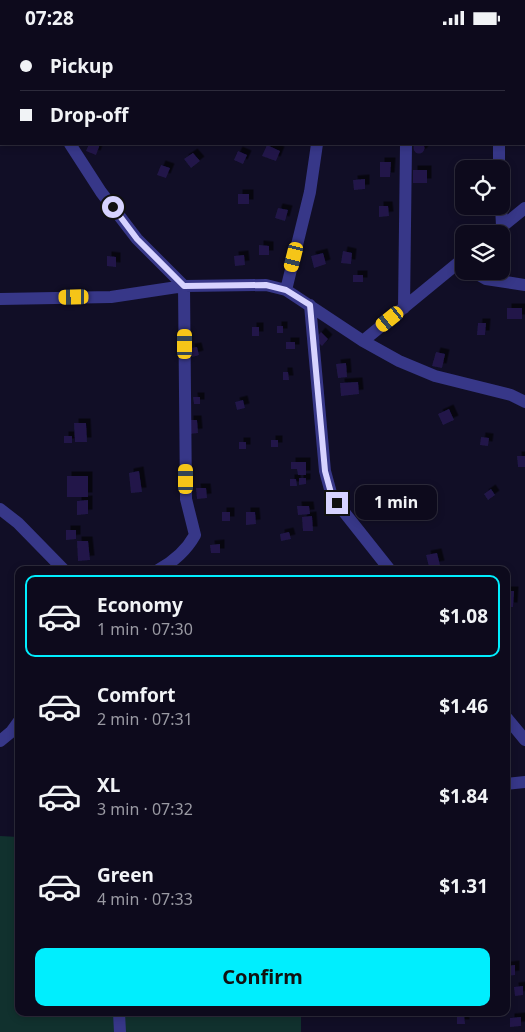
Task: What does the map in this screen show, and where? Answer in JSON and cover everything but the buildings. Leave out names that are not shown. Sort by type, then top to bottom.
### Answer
[{"type":"street","points":[[71,145],[101,192],[137,239],[184,286],[186,499],[195,535],[187,549],[173,562],[166,566]]},
{"type":"street","points":[[286,290],[310,192],[317,145]]},
{"type":"street","points":[[404,308],[406,145]]},
{"type":"street","points":[[499,145],[499,160]]},
{"type":"street","points":[[504,225],[525,208]]},
{"type":"street","points":[[363,341],[455,267]]},
{"type":"street","points":[[492,280],[525,285]]},
{"type":"street","points":[[0,299],[111,297],[184,286],[266,285],[286,290],[363,341],[399,361],[435,376],[511,395],[525,401]]},
{"type":"street","points":[[310,305],[325,471],[331,493],[387,566]]},
{"type":"street","points":[[0,509],[18,523],[60,566]]},
{"type":"street","points":[[510,722],[525,740]]},
{"type":"street","points":[[0,741],[15,726]]},
{"type":"street","points":[[510,784],[525,782]]},
{"type":"street","points":[[119,1016],[120,1032]]},
{"type":"green space","points":[[0,836],[15,837],[15,1016],[301,1016],[301,1032],[0,1032]]},
{"type":"route","points":[[113,207],[137,239],[184,286],[266,285],[286,290],[310,305],[325,471],[331,493],[337,503]]}]
